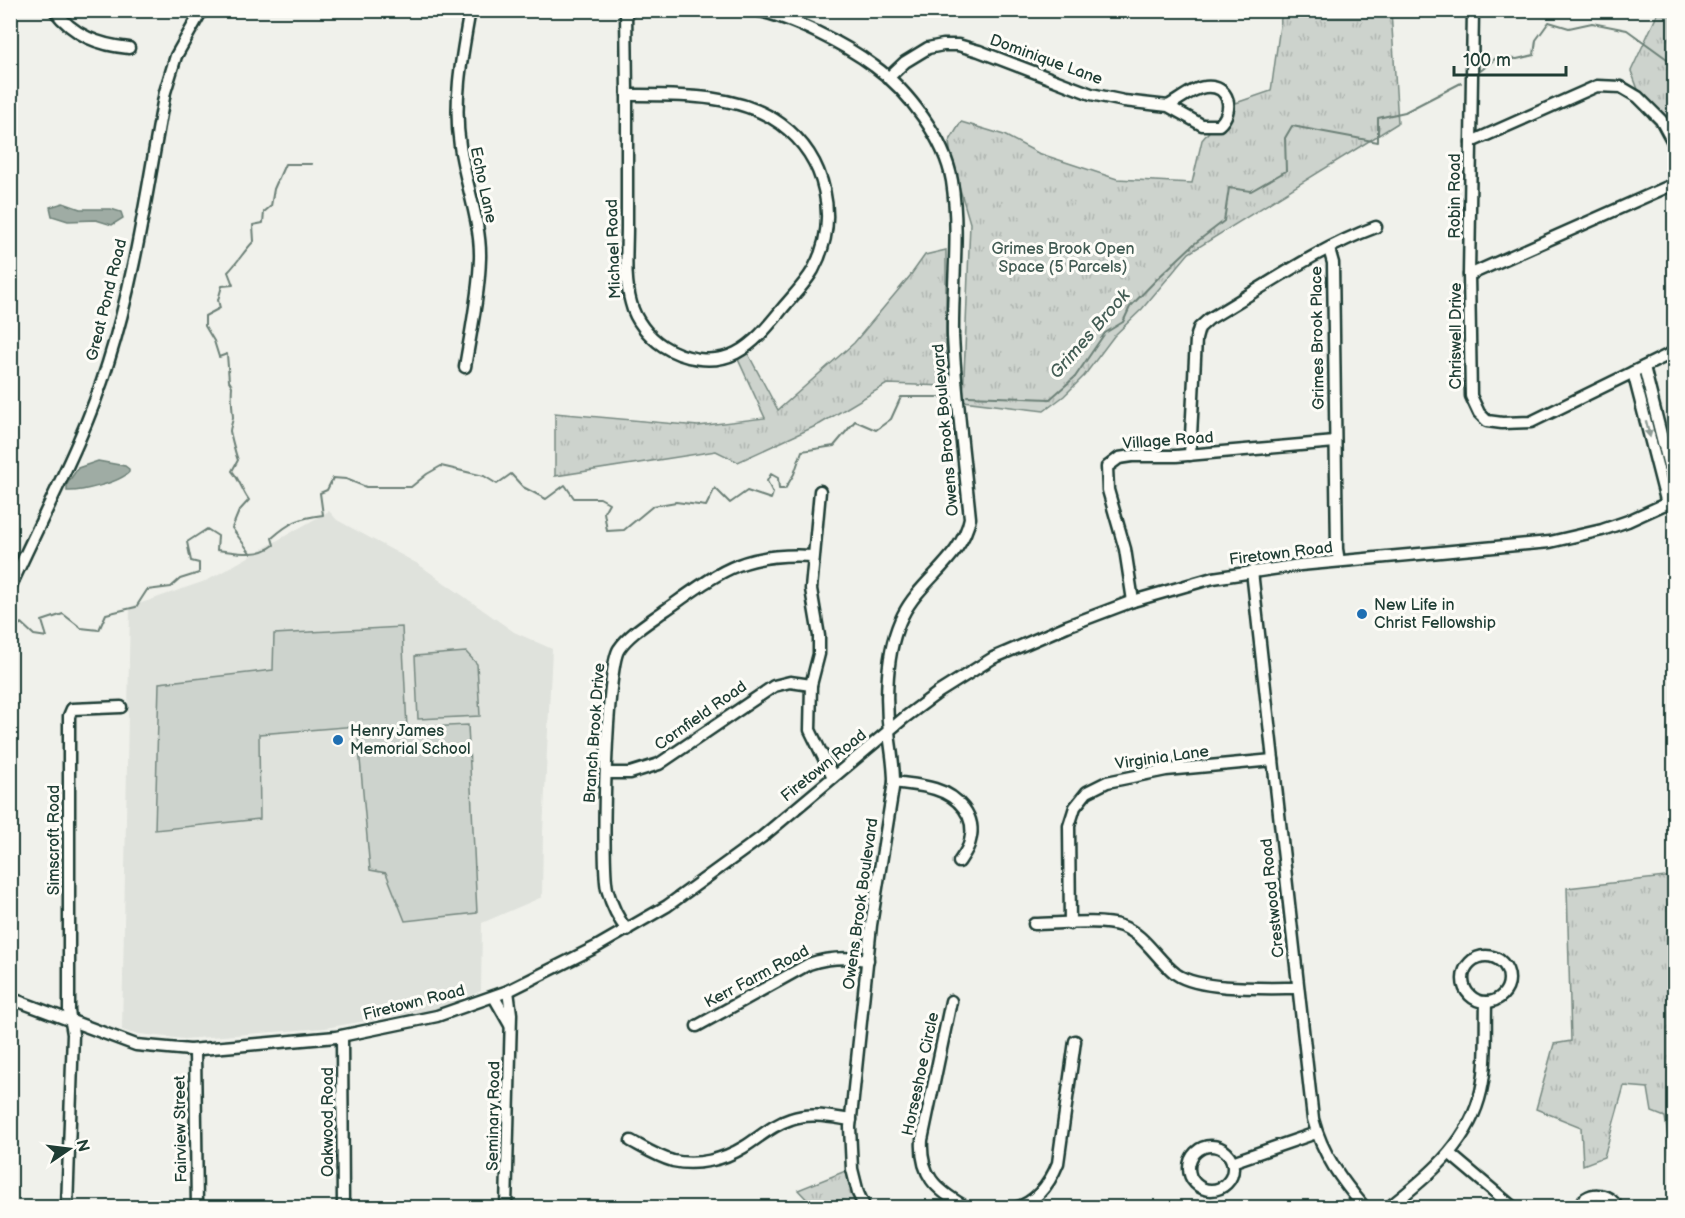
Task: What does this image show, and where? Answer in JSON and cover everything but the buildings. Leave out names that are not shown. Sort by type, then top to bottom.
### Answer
[{"type":"street","points":[[54,10],[71,28],[88,39],[108,46],[129,48]]},
{"type":"street","name":"Great Pond Road","points":[[10,588],[81,433],[109,363],[122,317],[165,92],[176,56],[202,10]]},
{"type":"street","name":"Echo Lane","points":[[465,367],[480,258],[476,222],[464,171],[457,125],[459,75],[470,10]]},
{"type":"street","name":"Michael Road","points":[[626,10],[627,254],[631,304],[639,322],[658,343],[672,352],[684,357],[700,359],[736,353],[761,334],[774,320],[805,281],[819,256],[824,241],[827,215],[823,184],[817,168],[804,146],[781,123],[749,108],[699,96],[627,95]]},
{"type":"street","name":"Owens Brook Boulevard","points":[[755,10],[790,21],[830,40],[874,66],[888,78],[915,106],[945,157],[951,179],[956,217],[954,366],[970,518],[968,529],[951,556],[914,597],[903,615],[893,643],[889,664],[889,732],[894,782],[880,863],[850,1120],[849,1147],[852,1169],[858,1193],[865,1208]]},
{"type":"street","points":[[1470,142],[1473,10]]},
{"type":"street","name":"Dominique Lane","points":[[888,78],[905,62],[928,48],[958,45],[1091,94],[1124,101],[1168,106],[1210,127],[1219,125],[1226,119],[1228,112],[1228,101],[1224,94],[1210,86],[1202,87],[1168,106]]},
{"type":"street","name":"Robin Road","points":[[1470,275],[1470,142],[1598,86],[1621,87],[1638,97],[1661,120],[1674,144]]},
{"type":"street","name":"Chriswell Drive","points":[[1674,184],[1470,275],[1471,396],[1479,413],[1487,421],[1531,422],[1674,352]]},
{"type":"street","points":[[1329,249],[1376,227]]},
{"type":"street","name":"Grimes Brook Place","points":[[1190,455],[1195,354],[1199,328],[1209,319],[1309,258],[1329,249],[1333,263],[1337,549],[1340,561]]},
{"type":"street","points":[[1639,369],[1674,486]]},
{"type":"street","points":[[1639,369],[1671,502]]},
{"type":"street","name":"Village Road","points":[[1133,601],[1125,549],[1108,490],[1107,467],[1119,458],[1132,456],[1190,455],[1335,442]]},
{"type":"street","points":[[820,490],[811,589],[819,636],[819,654],[811,685],[810,730],[832,777]]},
{"type":"street","name":"Firetown Road","points":[[10,998],[136,1045],[195,1050],[342,1036],[437,1016],[508,992],[627,930],[667,906],[762,837],[904,718],[939,692],[993,658],[1067,626],[1180,586],[1252,571],[1550,542],[1602,530],[1671,502]]},
{"type":"street","name":"Branch Brook Drive","points":[[627,930],[615,911],[607,889],[603,829],[613,667],[618,651],[629,638],[709,579],[731,566],[758,557],[790,554],[813,556]]},
{"type":"street","name":"Crestwood Road","points":[[1252,571],[1313,1119],[1316,1133],[1334,1168],[1365,1208]]},
{"type":"street","name":"Cornfield Road","points":[[607,772],[630,773],[658,764],[774,686],[790,682],[811,685]]},
{"type":"street","name":"Simscroft Road","points":[[71,1021],[69,993],[69,716],[72,709],[121,707]]},
{"type":"street","name":"Virginia Lane","points":[[1070,924],[1069,826],[1075,807],[1087,792],[1107,782],[1166,770],[1274,760]]},
{"type":"street","points":[[894,782],[934,788],[946,793],[965,809],[971,819],[970,842],[959,862]]},
{"type":"street","points":[[1034,924],[1103,922],[1123,926],[1138,935],[1176,974],[1194,982],[1252,988],[1298,988]]},
{"type":"street","points":[[1486,956],[1501,962],[1509,975],[1506,991],[1501,997],[1486,1002],[1472,997],[1464,983],[1464,975],[1472,962],[1486,956]]},
{"type":"street","name":"Kerr Farm Road","points":[[697,1026],[809,964],[825,958],[839,957],[868,960]]},
{"type":"street","name":"Seminary Road","points":[[506,1208],[511,1014],[508,992]]},
{"type":"street","name":"Seminary Road","points":[[494,997],[510,1025]]},
{"type":"street","name":"Horseshoe Circle","points":[[951,1001],[921,1152],[927,1174],[936,1186],[947,1196],[966,1207]]},
{"type":"street","points":[[1388,1208],[1450,1154],[1468,1126],[1479,1099],[1484,1074],[1486,1002]]},
{"type":"street","points":[[67,1208],[73,1034],[71,1021]]},
{"type":"street","name":"Oakwood Road","points":[[342,1036],[343,1208]]},
{"type":"street","points":[[1015,1208],[1036,1198],[1052,1178],[1058,1163],[1076,1041]]},
{"type":"street","name":"Fairview Street","points":[[195,1050],[196,1208]]},
{"type":"street","points":[[631,1141],[671,1160],[697,1163],[712,1161],[735,1153],[771,1127],[792,1118],[821,1115],[850,1120]]},
{"type":"street","points":[[1232,1162],[1316,1133]]},
{"type":"street","points":[[1210,1146],[1224,1150],[1232,1162],[1233,1169],[1228,1182],[1215,1190],[1201,1188],[1195,1184],[1188,1171],[1191,1157],[1202,1147],[1210,1146]]},
{"type":"street","points":[[1450,1154],[1514,1208]]},
{"type":"street","points":[[1577,1208],[1584,1198],[1598,1194],[1612,1199],[1618,1208]]},
{"type":"shaded area","points":[[63,203],[80,209],[111,209],[121,212],[123,218],[112,225],[96,220],[68,221],[52,216],[50,207]]},
{"type":"shaded area","points":[[98,461],[125,466],[129,472],[125,476],[100,486],[67,491],[67,484],[78,468]]},
{"type":"shaded area","name":"Henry James Memorial School","points":[[329,511],[337,520],[418,564],[514,632],[552,649],[542,897],[482,923],[481,991],[440,1008],[325,1028],[184,1039],[122,1030],[130,607],[208,580]]},
{"type":"green space","name":"Grimes Brook Open Space (5 Parcels)","points":[[1282,11],[1391,11],[1398,123],[1189,253],[1142,309],[1114,336],[1084,376],[1064,396],[1044,411],[963,401],[970,223],[952,162],[949,142],[961,122],[1004,135],[1038,153],[1117,179],[1192,183],[1202,140],[1207,134],[1233,104],[1271,91]]},
{"type":"green space","points":[[1658,13],[1674,15],[1674,154],[1657,126],[1649,118],[1631,71]]},
{"type":"green space","name":"Grimes Brook Open Space (5 Parcels)","points":[[946,250],[946,386],[887,384],[820,424],[738,462],[716,451],[555,476],[555,413],[698,426],[765,418],[737,357],[747,352],[778,410],[854,343],[925,255]]},
{"type":"green space","points":[[402,627],[407,728],[468,725],[477,913],[405,921],[386,873],[370,870],[357,726],[259,734],[260,819],[155,830],[159,683],[273,670],[274,634]]},
{"type":"green space","points":[[466,652],[477,664],[480,716],[418,719],[415,656]]},
{"type":"green space","points":[[1674,876],[1674,1178],[1665,1117],[1652,1112],[1648,1088],[1624,1086],[1604,1157],[1583,1165],[1581,1127],[1536,1109],[1554,1044],[1571,1041],[1567,888]]},
{"type":"green space","points":[[848,1170],[860,1207],[814,1207],[798,1190]]},
{"type":"waterway","name":"Grimes Brook","points":[[1478,73],[1496,58],[1517,59],[1534,55],[1536,40],[1549,22],[1569,28],[1592,23],[1627,30],[1674,64]]},
{"type":"waterway","name":"Grimes Brook","points":[[967,396],[1050,399],[1075,377],[1105,333],[1123,322],[1130,307],[1158,278],[1194,244],[1224,221],[1229,188],[1251,191],[1286,171],[1285,138],[1292,126],[1378,142],[1378,118],[1405,112],[1461,83]]},
{"type":"waterway","points":[[251,554],[232,528],[239,511],[249,500],[232,471],[238,460],[230,431],[233,417],[232,386],[229,381],[227,354],[219,357],[214,341],[205,326],[205,316],[220,308],[218,300],[222,286],[233,285],[228,272],[254,241],[253,225],[263,223],[264,212],[271,206],[274,189],[285,164],[312,164]]},
{"type":"waterway","name":"Grimes Brook","points":[[10,634],[21,623],[34,635],[47,637],[42,621],[63,614],[81,628],[99,630],[106,614],[136,607],[147,590],[171,587],[180,579],[199,573],[199,563],[191,561],[187,542],[207,529],[218,536],[217,550],[254,553],[268,549],[274,545],[272,538],[290,524],[301,519],[323,515],[320,493],[327,490],[333,478],[346,479],[366,487],[411,487],[441,466],[484,476],[497,484],[511,474],[523,487],[546,499],[565,485],[574,498],[600,498],[609,503],[604,512],[607,531],[624,530],[653,506],[676,502],[706,506],[715,488],[730,503],[747,491],[771,499],[773,493],[767,481],[771,474],[778,478],[779,489],[785,489],[794,474],[802,451],[834,446],[855,421],[876,430],[891,419],[901,397],[948,397]]},
{"type":"place","name":"New Life in Christ Fellowship","points":[[1362,614]]},
{"type":"place","name":"Henry James Memorial School","points":[[338,740]]}]
